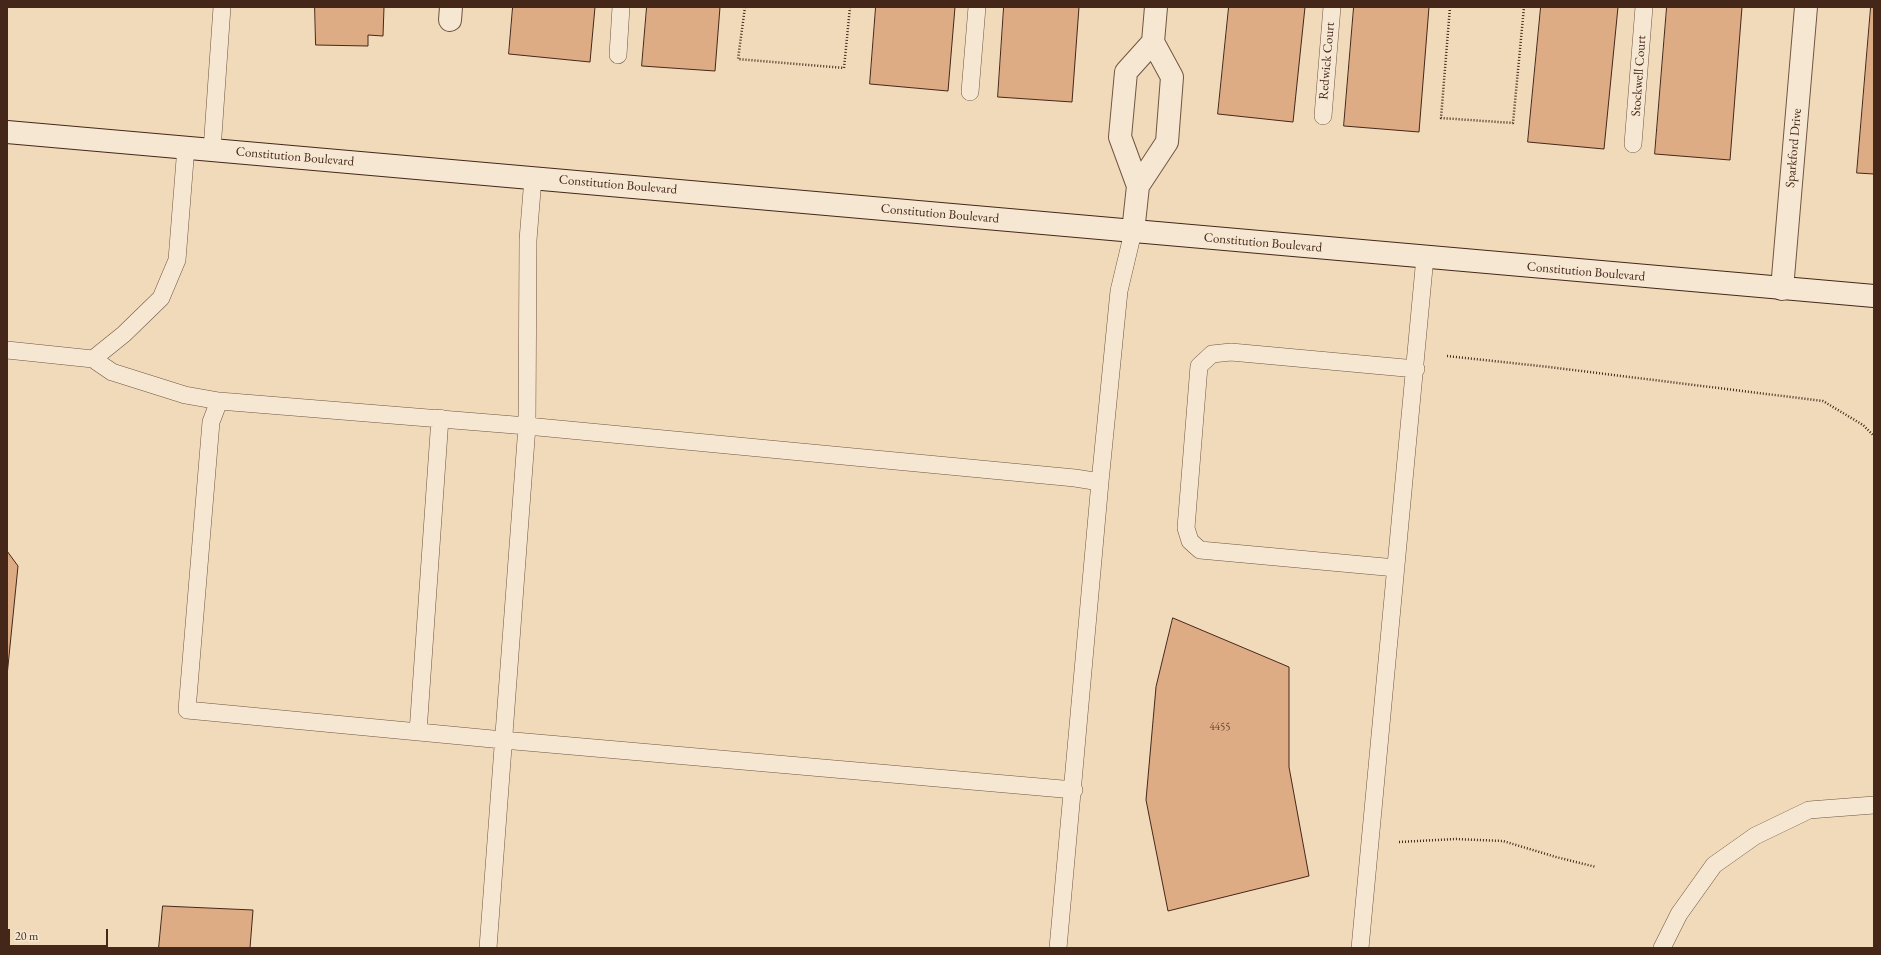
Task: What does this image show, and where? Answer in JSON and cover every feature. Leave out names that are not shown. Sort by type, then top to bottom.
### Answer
[{"type":"main road","points":[[1138,186],[1167,142],[1172,77],[1153,42],[1156,7]]},
{"type":"main road","name":"Sparkford Drive","points":[[1782,289],[1806,7]]},
{"type":"main road","points":[[1133,232],[1138,186],[1120,137],[1126,72],[1153,42]]},
{"type":"main road","name":"Constitution Boulevard","points":[[7,132],[1874,296]]},
{"type":"lane","points":[[212,150],[222,7]]},
{"type":"lane","points":[[618,55],[621,7]]},
{"type":"lane","points":[[970,92],[977,7]]},
{"type":"lane","name":"Redwick Court","points":[[1323,116],[1332,7]]},
{"type":"lane","name":"Stockwell Court","points":[[1634,144],[1644,7]]},
{"type":"lane","points":[[93,359],[124,334],[161,298],[176,260],[186,147]]},
{"type":"lane","points":[[488,948],[527,426],[528,240],[533,178]]},
{"type":"lane","points":[[1058,948],[1074,790],[1100,482],[1119,291],[1133,232]]},
{"type":"lane","points":[[1360,948],[1416,369],[1425,257]]},
{"type":"lane","points":[[7,350],[93,359],[112,372],[185,395],[219,401],[440,418],[1059,476],[1100,482]]},
{"type":"lane","points":[[1396,568],[1200,550],[1190,541],[1186,528],[1199,366],[1212,354],[1231,352],[1416,369]]},
{"type":"lane","points":[[219,401],[211,422],[187,710],[503,740],[1074,790]]},
{"type":"lane","points":[[418,732],[440,418]]},
{"type":"lane","points":[[1662,948],[1679,914],[1714,865],[1754,836],[1809,810],[1874,805]]},
{"type":"path","points":[[744,7],[738,60],[844,68],[850,7]]},
{"type":"path","points":[[1450,7],[1441,118],[1513,123],[1524,7]]},
{"type":"path","points":[[1447,356],[1823,401],[1863,425],[1874,436]]},
{"type":"path","points":[[1399,842],[1456,839],[1504,841],[1556,857],[1596,867]]},
{"type":"building","points":[[315,7],[384,7],[383,36],[368,35],[368,46],[316,45]]},
{"type":"building","points":[[513,7],[595,7],[590,62],[509,54]]},
{"type":"building","points":[[647,7],[720,7],[715,71],[642,66]]},
{"type":"building","points":[[876,7],[955,7],[948,91],[870,84]]},
{"type":"building","points":[[1004,7],[1079,7],[1072,102],[998,97]]},
{"type":"building","points":[[1229,7],[1305,7],[1293,122],[1218,114]]},
{"type":"building","points":[[1354,7],[1429,7],[1419,132],[1344,126]]},
{"type":"building","points":[[1541,7],[1618,7],[1604,149],[1528,142]]},
{"type":"building","points":[[1667,7],[1742,7],[1730,160],[1655,154]]},
{"type":"building","points":[[1871,7],[1874,7],[1874,174],[1857,173]]},
{"type":"building","points":[[7,551],[18,566],[7,676]]},
{"type":"building","points":[[1173,618],[1289,667],[1289,767],[1309,876],[1168,911],[1146,800],[1156,687]]},
{"type":"building","points":[[163,906],[253,910],[250,948],[159,948]]}]
